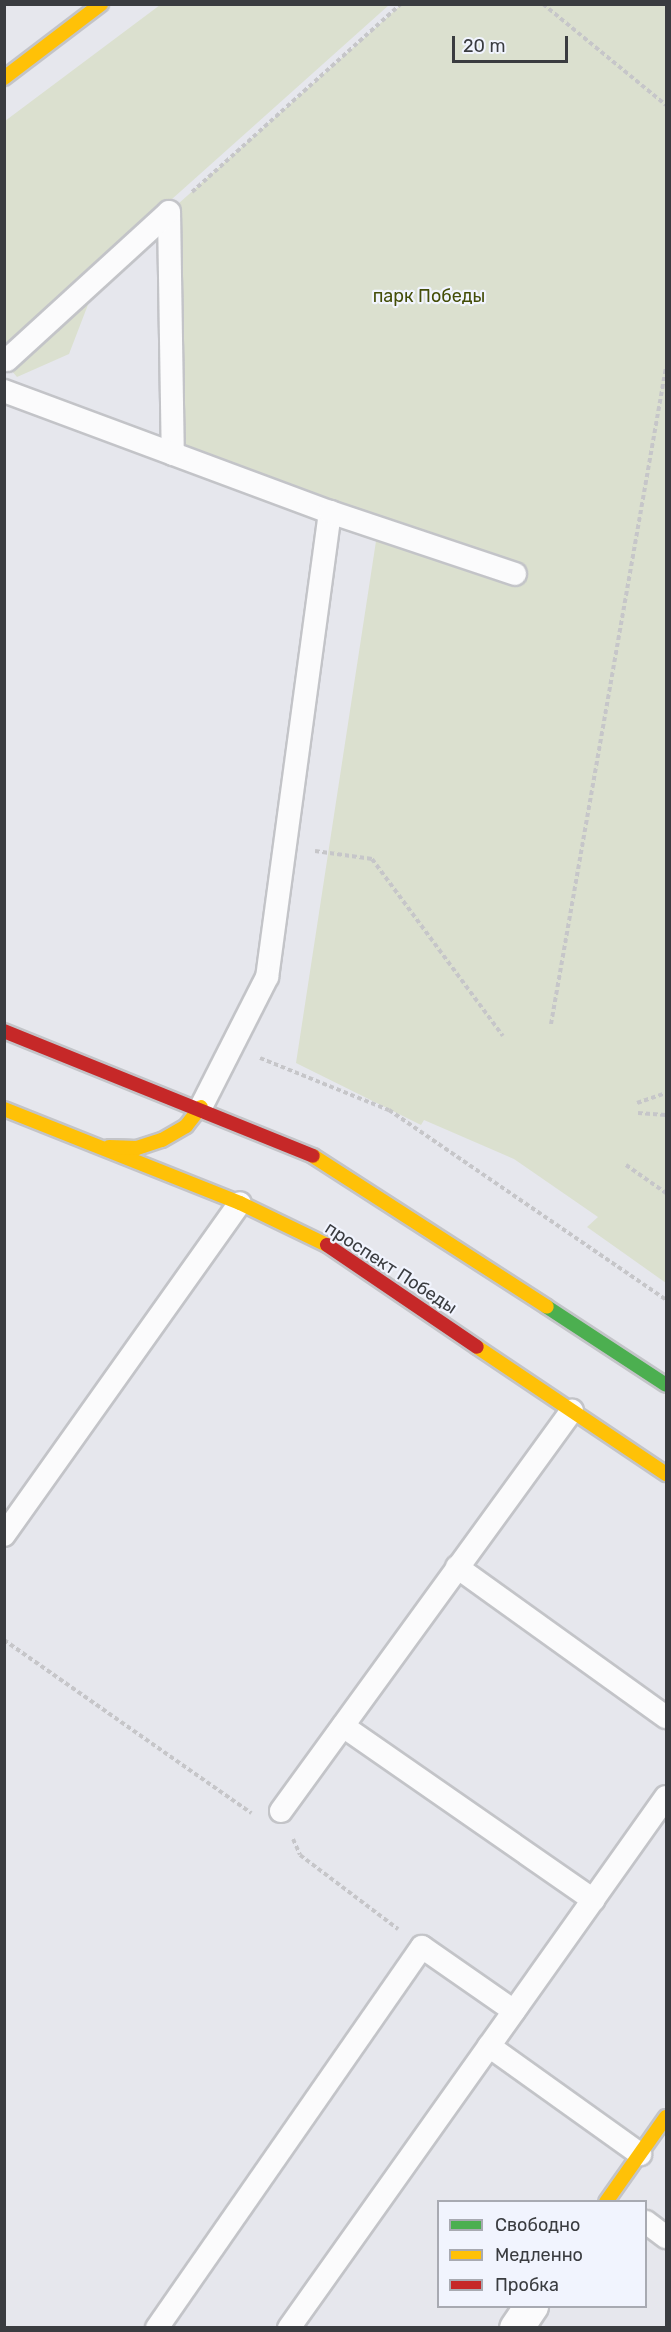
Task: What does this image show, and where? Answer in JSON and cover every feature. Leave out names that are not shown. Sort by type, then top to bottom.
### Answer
[{"type":"main road","points":[[4,78],[101,4]]},
{"type":"main road","points":[[4,1031],[201,1107],[363,1183],[666,1385]]},
{"type":"main road","points":[[101,1147],[137,1148],[162,1140],[186,1126],[201,1107]]},
{"type":"main road","name":"проспект Победы","points":[[4,1109],[240,1203],[330,1246],[666,1474]]},
{"type":"main road","points":[[611,2200],[666,2117]]},
{"type":"street","points":[[516,2328],[530,2308]]},
{"type":"lane","points":[[5,360],[169,212]]},
{"type":"lane","points":[[169,212],[173,454]]},
{"type":"lane","points":[[4,391],[330,512],[515,574]]},
{"type":"lane","points":[[201,1107],[234,1048],[267,977],[330,512]]},
{"type":"lane","points":[[4,1535],[240,1203]]},
{"type":"lane","points":[[281,1811],[572,1410]]},
{"type":"lane","points":[[457,1567],[666,1718]]},
{"type":"lane","points":[[343,1726],[593,1900]]},
{"type":"lane","points":[[289,2328],[666,1797]]},
{"type":"lane","points":[[157,2328],[422,1947],[514,2011]]},
{"type":"lane","points":[[489,2046],[640,2154]]},
{"type":"lane","points":[[647,2223],[666,2237]]},
{"type":"path","points":[[169,212],[401,4]]},
{"type":"path","points":[[543,4],[666,105]]},
{"type":"path","points":[[551,1024],[666,367]]},
{"type":"path","points":[[285,847],[372,859],[503,1036]]},
{"type":"path","points":[[234,1048],[389,1110],[666,1300]]},
{"type":"path","points":[[637,1103],[666,1093]]},
{"type":"path","points":[[638,1113],[666,1115]]},
{"type":"path","points":[[626,1165],[666,1193]]},
{"type":"path","points":[[4,1640],[256,1816],[281,1811],[300,1855],[422,1947]]},
{"type":"green space","points":[[160,5],[389,5],[78,283],[89,302],[69,354],[17,377],[5,363],[5,121]]},
{"type":"green space","name":"парк Победы","points":[[401,5],[666,5],[666,1283],[587,1227],[598,1217],[514,1159],[424,1120],[421,1125],[296,1063],[378,528],[173,454],[169,212]]},
{"type":"traffic: fast","points":[[547,1307],[666,1385]]},
{"type":"traffic: slow","points":[[4,78],[101,4]]},
{"type":"traffic: slow","points":[[109,1147],[137,1148],[162,1140],[186,1126],[201,1107]]},
{"type":"traffic: slow","points":[[4,1109],[240,1203],[327,1245]]},
{"type":"traffic: slow","points":[[313,1156],[547,1307]]},
{"type":"traffic: slow","points":[[477,1347],[666,1474]]},
{"type":"traffic: slow","points":[[607,2200],[666,2117]]},
{"type":"traffic: jam","points":[[4,1031],[313,1156]]},
{"type":"traffic: jam","points":[[327,1245],[477,1347]]}]
